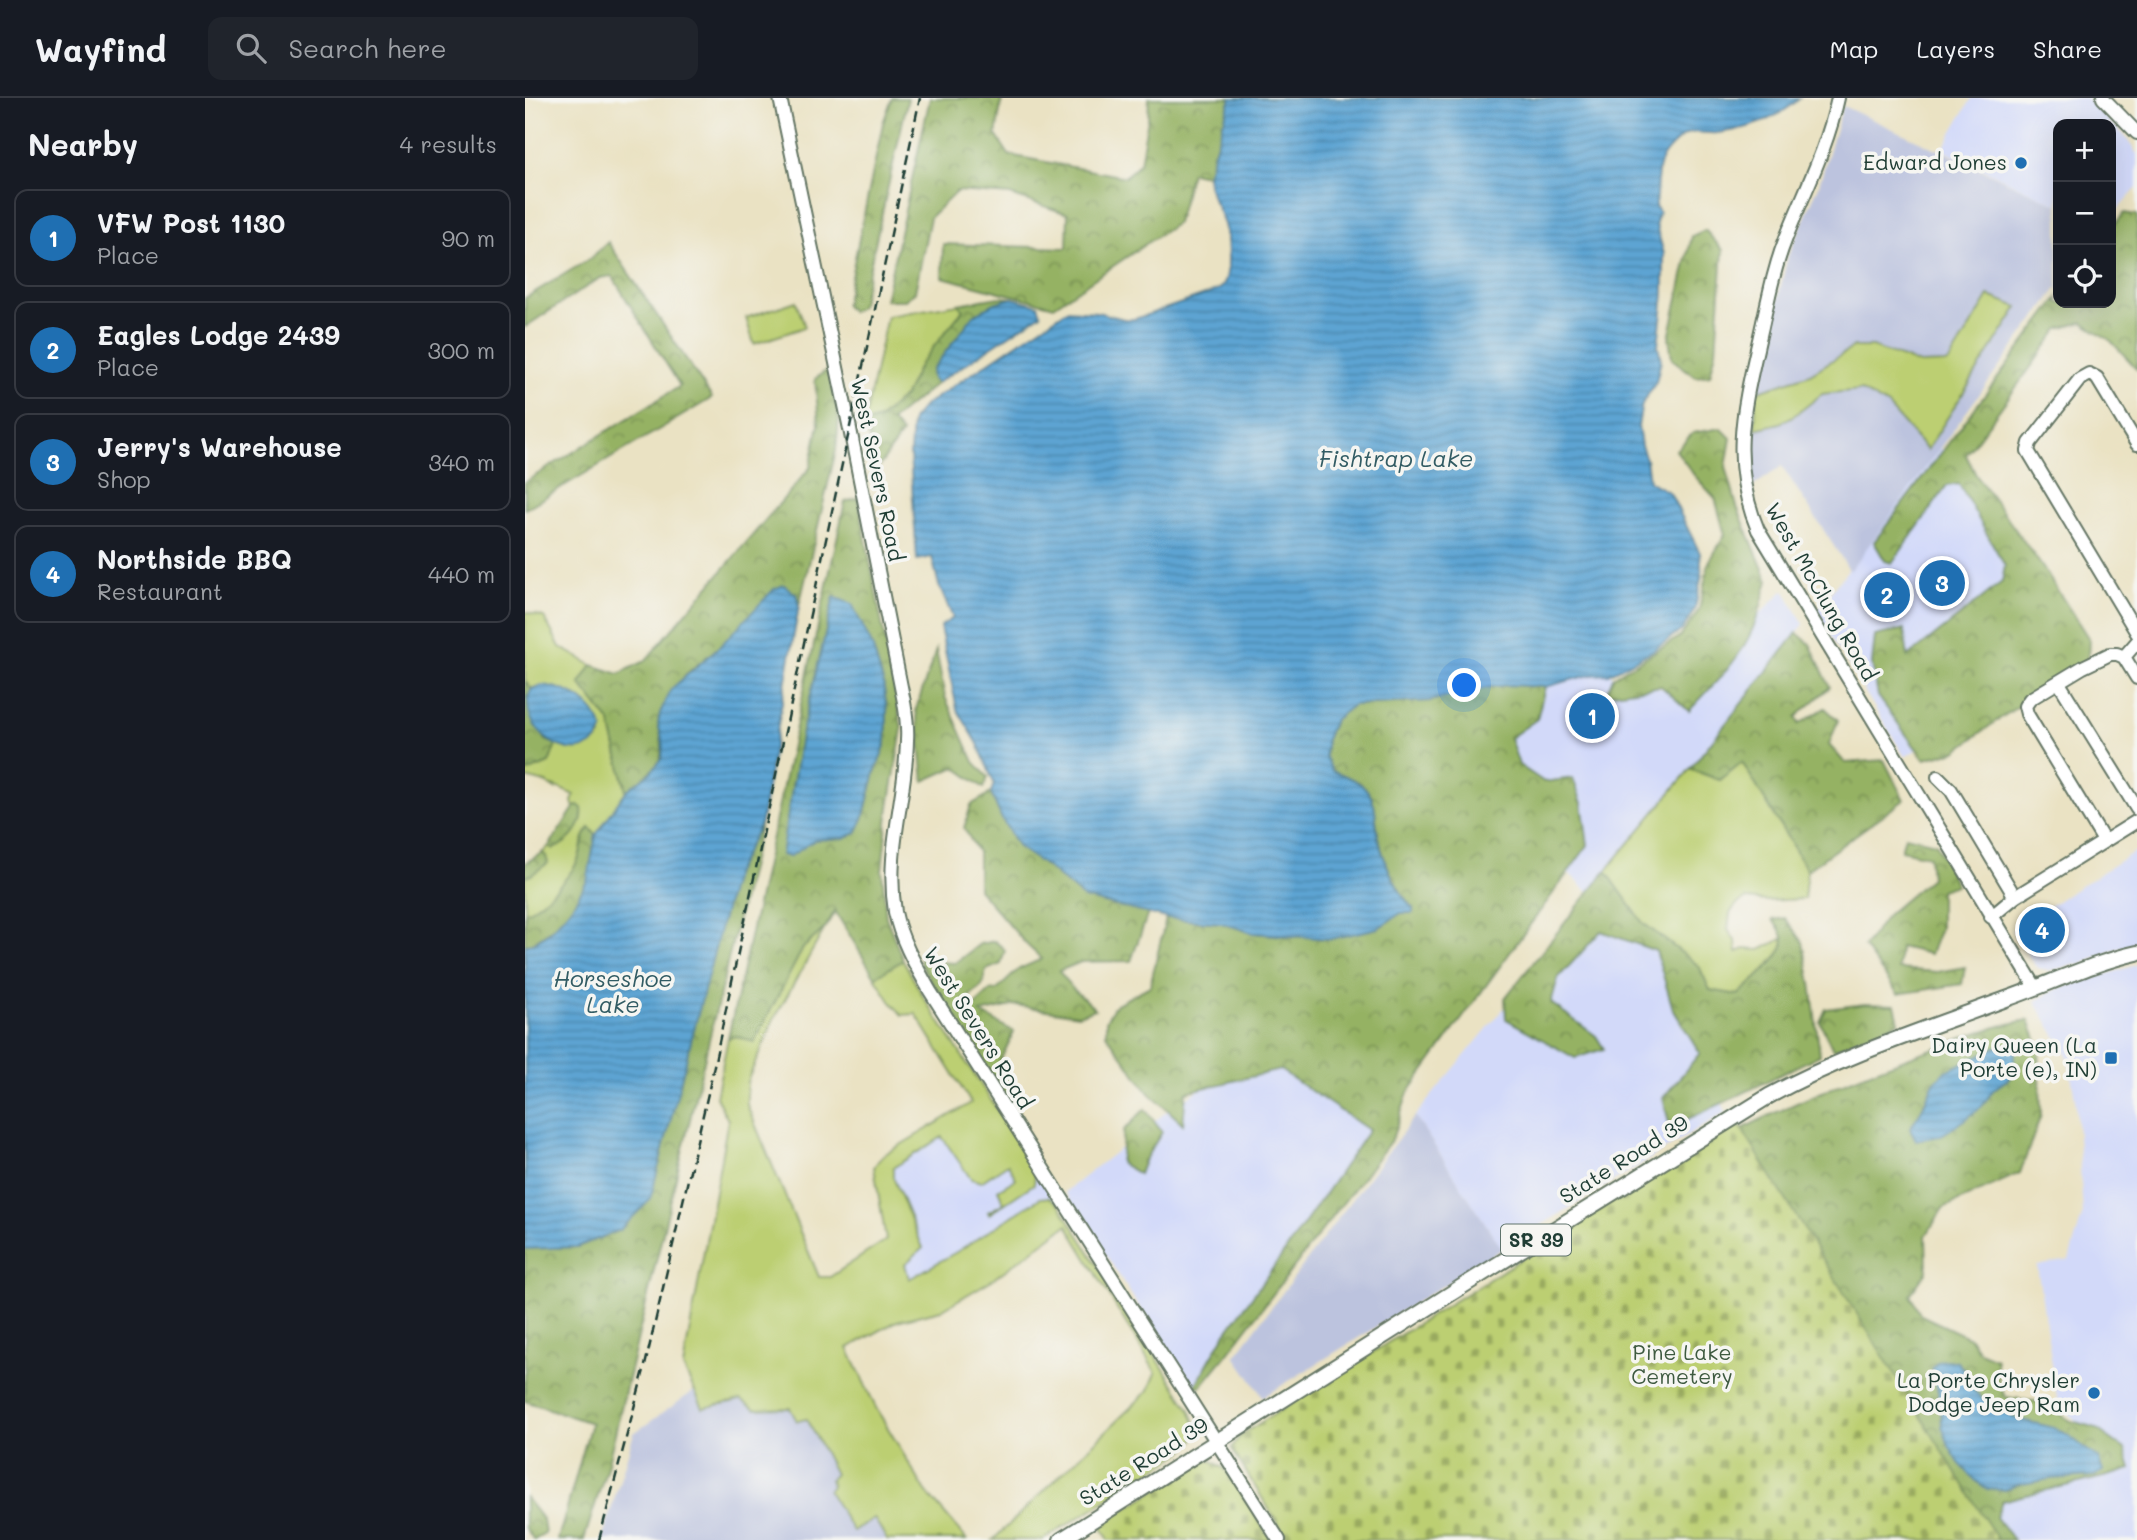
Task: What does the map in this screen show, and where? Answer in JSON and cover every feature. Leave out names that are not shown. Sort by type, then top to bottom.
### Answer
[{"type":"main road","name":"State Road 39","points":[[1061,1540],[1722,1124],[1800,1079],[1859,1053],[2092,967],[2137,954]]},
{"type":"street","name":"West Severs Road","points":[[780,98],[904,702],[907,749],[891,865],[901,935],[930,991],[1279,1540]]},
{"type":"street","name":"West McClung Road","points":[[1838,98],[1823,152],[1786,238],[1774,277],[1742,421],[1742,477],[1747,500],[1758,530],[2036,988]]},
{"type":"street","points":[[2103,98],[2137,133]]},
{"type":"street","points":[[2137,444],[2097,378],[2089,374],[2080,379],[2030,443],[2028,451],[2137,633]]},
{"type":"street","points":[[2124,657],[2137,642]]},
{"type":"street","points":[[2104,841],[2027,714],[2025,706],[2030,699],[2111,654],[2124,657],[2137,678]]},
{"type":"street","points":[[2059,683],[2137,809]]},
{"type":"street","points":[[1938,777],[1951,790],[2015,897]]},
{"type":"street","points":[[1991,917],[2015,897],[2137,821]]},
{"type":"shaded area","points":[[1972,98],[2086,98],[2108,119],[2053,119],[2053,203],[1942,150]]},
{"type":"shaded area","points":[[1843,106],[2053,203],[2053,294],[1850,571],[1782,466],[1751,488],[1747,466],[1747,430],[1788,256],[1818,188]]},
{"type":"shaded area","points":[[2116,127],[2137,154],[2137,188],[2116,211]]},
{"type":"shaded area","points":[[1940,448],[1956,463],[2068,651],[1905,757],[1816,612]]},
{"type":"shaded area","points":[[1784,590],[1804,624],[1595,899],[1494,798],[1510,685],[1545,687],[1589,675],[1609,674],[1695,698],[1762,612]]},
{"type":"shaded area","points":[[2137,850],[2137,944],[2087,962],[2048,971],[2036,967],[2012,930]]},
{"type":"shaded area","points":[[1571,927],[1650,939],[1726,1112],[1502,1249],[1415,1116]]},
{"type":"shaded area","points":[[2137,965],[2137,1540],[1998,1540],[1982,1514],[2100,1443],[2058,1404],[2037,1266],[2069,1260],[2083,1213],[2076,1105],[2068,1057],[2035,1001],[2057,989]]},
{"type":"shaded area","points":[[1256,1055],[1378,1134],[1195,1393],[1065,1192],[1175,1105]]},
{"type":"shaded area","points":[[987,1095],[1071,1223],[992,1280],[941,1310],[910,1299],[874,1167],[882,1156]]},
{"type":"shaded area","points":[[1415,1116],[1502,1249],[1263,1397],[1235,1356]]},
{"type":"shaded area","points":[[770,1338],[891,1540],[602,1540],[634,1433]]},
{"type":"green space","points":[[892,98],[908,98],[861,306],[852,312],[845,306],[883,123]]},
{"type":"green space","points":[[930,98],[1002,98],[996,135],[1009,155],[1125,177],[1140,163],[1149,98],[1231,98],[1207,175],[1191,172],[1177,223],[1054,306],[942,277],[943,244],[1067,248],[1068,214],[1010,195],[957,191],[930,217],[915,292],[905,300],[885,300]]},
{"type":"green space","points":[[2124,213],[2137,215],[2137,369],[2111,341],[2082,322],[2059,329],[1966,455],[1976,475],[2041,565],[2089,639],[2088,659],[1956,751],[1924,759],[1878,696],[1872,664],[1875,636],[1904,629],[1908,657],[2002,582],[2005,566],[1959,484],[1947,486],[1892,563],[1885,561],[1874,542],[2053,305],[2053,308],[2116,308],[2116,223]]},
{"type":"green space","points":[[1705,230],[1723,250],[1716,351],[1710,375],[1696,377],[1672,359],[1669,338],[1692,236]]},
{"type":"green space","points":[[608,242],[712,398],[525,509],[525,482],[680,386],[612,276],[600,278],[525,327],[525,298],[591,258]]},
{"type":"green space","points":[[1989,296],[2018,307],[1927,450],[1888,406],[1860,390],[1822,394],[1780,423],[1755,429],[1756,392],[1810,374],[1854,347],[1872,347],[1920,364],[1948,363]]},
{"type":"green space","points":[[999,297],[1012,298],[995,303],[974,315],[931,371],[932,379],[937,383],[891,421],[902,433],[879,467],[864,424],[879,419],[905,395],[920,364],[963,310],[958,304]]},
{"type":"green space","points":[[796,301],[805,327],[754,344],[746,318]]},
{"type":"green space","points":[[958,304],[963,310],[920,364],[905,395],[879,419],[864,424],[887,316]]},
{"type":"green space","points":[[828,369],[839,419],[836,450],[799,606],[796,594],[721,645],[685,675],[658,724],[661,757],[652,770],[626,791],[610,722],[580,684],[592,665],[619,674],[645,661],[810,468],[819,424],[815,379]]},
{"type":"green space","points":[[1721,428],[1731,438],[1726,467],[1737,507],[1768,581],[1753,628],[1733,662],[1689,711],[1661,686],[1606,694],[1613,677],[1681,636],[1699,610],[1709,562],[1725,535],[1715,498],[1676,450],[1693,433]]},
{"type":"green space","points":[[858,498],[902,729],[882,870],[886,917],[903,960],[875,977],[835,911],[825,928],[803,948],[754,1042],[736,1036],[728,1038],[845,502]],"holes":[[[834,597],[872,645],[883,682],[887,711],[886,743],[875,772],[863,819],[844,838],[815,840],[801,736]]]},
{"type":"green space","points":[[525,612],[544,617],[560,647],[592,665],[580,684],[610,722],[626,791],[596,835],[590,828],[587,832],[579,858],[563,882],[548,897],[525,913],[525,877],[531,875],[546,856],[542,853],[549,846],[553,848],[578,805],[574,808],[574,795],[546,783],[525,778],[525,773],[549,763],[556,744],[580,748],[601,736],[543,685],[532,689],[525,681]]},
{"type":"green space","points":[[1797,633],[1810,644],[1830,687],[1796,717],[1799,724],[1825,708],[1838,720],[1829,745],[1845,763],[1884,760],[1904,800],[1807,870],[1742,762],[1720,780],[1690,769]]},
{"type":"green space","points":[[936,650],[945,697],[974,762],[988,777],[984,788],[955,767],[924,781],[916,709]]},
{"type":"green space","points":[[525,681],[532,689],[528,696],[545,740],[556,744],[549,763],[525,773]]},
{"type":"green space","points":[[1510,685],[1545,687],[1537,719],[1510,738],[1519,765],[1544,782],[1573,778],[1582,803],[1588,845],[1408,1093],[1392,1139],[1224,1358],[1202,1385],[1193,1389],[1223,1337],[1369,1130],[1280,1070],[1186,1092],[1183,1124],[1149,1093],[1106,1034],[1106,1021],[1115,1005],[1150,986],[1166,918],[1222,923],[1253,933],[1295,937],[1378,928],[1401,913],[1408,913],[1413,908],[1397,885],[1384,858],[1375,807],[1370,795],[1359,783],[1332,771],[1325,755],[1327,737],[1334,720],[1353,705],[1430,701]]},
{"type":"green space","points":[[1742,761],[1807,870],[1804,899],[1746,899],[1737,904],[1730,913],[1728,930],[1736,942],[1737,952],[1745,949],[1760,950],[1784,938],[1783,949],[1738,995],[1709,990],[1698,966],[1643,923],[1606,871],[1690,769],[1720,780]]},
{"type":"green space","points":[[991,793],[1018,847],[1084,898],[1148,913],[1131,961],[1081,962],[1059,971],[1071,987],[1095,1009],[1078,1015],[1016,1005],[981,1013],[1014,1032],[1000,1061],[1014,1086],[1016,1116],[952,1018],[920,963],[921,955],[938,962],[955,963],[980,944],[995,941],[1005,950],[1001,964],[986,970],[982,986],[960,1004],[959,1011],[972,1015],[973,1007],[991,990],[996,991],[1019,969],[1042,959],[978,889],[978,852],[964,828],[971,805]]},
{"type":"green space","points":[[578,805],[582,808],[579,827],[570,838],[553,849],[549,846]]},
{"type":"green space","points":[[761,822],[607,1467],[584,1540],[558,1540],[591,1423],[525,1401],[525,1249],[577,1247],[620,1230],[734,875]]},
{"type":"green space","points":[[590,828],[596,835],[591,868],[584,889],[563,918],[544,935],[525,946],[525,913],[540,903],[570,874]]},
{"type":"green space","points":[[1905,836],[1936,843],[1956,885],[1940,890],[1940,928],[1930,954],[1900,947],[1898,969],[1937,972],[1965,967],[1962,984],[1898,994],[1864,947],[1888,914],[1931,878],[1929,856],[1901,850]]},
{"type":"green space","points":[[542,853],[548,863],[525,877],[525,863]]},
{"type":"green space","points":[[1606,871],[1643,923],[1699,966],[1710,990],[1738,995],[1758,977],[1783,947],[1783,937],[1773,920],[1785,918],[1803,942],[1820,1055],[1670,1127],[1663,1098],[1700,1053],[1673,1009],[1656,951],[1601,931],[1558,978],[1551,1003],[1596,1036],[1604,1049],[1575,1058],[1506,1019],[1505,998]]},
{"type":"green space","points":[[825,928],[773,1021],[747,1082],[747,1105],[819,1277],[830,1277],[886,1240],[874,1167],[882,1156],[971,1103],[916,1014],[902,1015],[875,977],[903,960],[924,998],[1020,1144],[1035,1177],[1034,1184],[989,1214],[988,1212],[1004,1203],[998,1190],[1016,1179],[1008,1164],[981,1182],[971,1179],[942,1137],[893,1168],[893,1177],[923,1248],[905,1264],[909,1279],[1040,1198],[1049,1197],[1059,1204],[1190,1410],[1196,1425],[1195,1439],[1181,1453],[1043,1540],[993,1540],[1149,1390],[1156,1373],[1067,1225],[992,1280],[941,1310],[897,1321],[848,1348],[876,1408],[926,1492],[967,1540],[887,1540],[874,1518],[853,1531],[828,1491],[832,1486],[830,1479],[835,1474],[807,1419],[797,1421],[790,1408],[755,1409],[741,1400],[703,1408],[683,1367],[728,1120],[716,1097],[728,1038],[736,1036],[754,1042],[803,948]]},
{"type":"green space","points":[[1865,1004],[1895,1005],[1899,1022],[1833,1050],[1820,1022],[1826,1009]]},
{"type":"green space","points":[[2029,1020],[2039,1047],[2041,1115],[2020,1173],[1943,1208],[1926,1236],[1927,1271],[1910,1295],[1921,1315],[1970,1338],[1979,1352],[1996,1359],[1999,1386],[2006,1397],[2040,1402],[2071,1421],[2094,1427],[2125,1449],[2131,1469],[2002,1501],[1996,1517],[2013,1540],[1990,1540],[1722,1139],[1796,1103],[1870,1072],[1974,1034]],"holes":[[[2011,1077],[1994,1089],[1982,1106],[1910,1128],[1934,1082]],[[1939,1361],[1957,1362],[1973,1391],[1986,1402],[2014,1418],[2054,1428],[2068,1435],[2092,1454],[2094,1476],[2048,1479],[2004,1490],[1942,1426],[1941,1403],[1932,1368]]]},
{"type":"green space","points":[[1145,1109],[1162,1132],[1139,1174],[1120,1163],[1124,1130]]},
{"type":"green space","name":"Pine Lake Cemetery","points":[[1738,1123],[1998,1540],[1288,1540],[1232,1448],[1241,1435]]},
{"type":"green space","points":[[1205,1459],[1225,1469],[1271,1540],[1109,1540],[1100,1525]]},
{"type":"green space","points":[[525,1497],[543,1520],[545,1534],[534,1540],[525,1528]]},
{"type":"water","name":"Fishtrap Lake","points":[[1231,98],[1800,98],[1772,118],[1751,126],[1717,133],[1693,132],[1686,135],[1668,150],[1659,168],[1655,206],[1659,212],[1656,222],[1664,254],[1664,295],[1658,345],[1661,360],[1656,382],[1642,404],[1638,426],[1649,481],[1670,493],[1700,553],[1702,574],[1695,609],[1682,630],[1652,651],[1609,674],[1589,675],[1545,687],[1490,687],[1430,701],[1353,705],[1334,720],[1327,737],[1325,755],[1332,771],[1359,783],[1370,795],[1375,807],[1384,858],[1397,886],[1413,908],[1413,913],[1401,913],[1378,928],[1331,939],[1253,933],[1222,923],[1166,918],[1084,898],[1018,847],[991,793],[994,783],[978,744],[957,709],[941,632],[941,626],[953,618],[939,586],[932,557],[917,560],[910,455],[912,420],[925,405],[1067,310],[1135,319],[1221,288],[1228,266],[1226,236],[1207,175]]},
{"type":"water","points":[[1012,298],[1038,305],[1041,314],[937,383],[932,379],[931,371],[974,315],[995,303]]},
{"type":"water","name":"Horseshoe Lake","points":[[784,585],[796,594],[799,606],[761,822],[734,875],[650,1200],[620,1230],[577,1247],[525,1249],[525,946],[550,931],[571,908],[587,881],[596,835],[626,791],[651,772],[662,758],[663,742],[658,724],[671,689],[721,645],[774,589]]},
{"type":"water","points":[[834,597],[852,604],[872,645],[883,682],[887,711],[886,743],[875,772],[863,819],[856,833],[844,838],[815,840],[789,857],[781,855],[801,736]]},
{"type":"water","points":[[543,685],[562,689],[587,704],[603,729],[596,741],[585,748],[573,749],[548,740],[538,730],[531,718],[528,698],[532,689]]},
{"type":"water","points":[[2002,1044],[2016,1049],[2011,1077],[1994,1089],[1982,1106],[1965,1120],[1940,1136],[1916,1140],[1910,1128],[1934,1082],[1946,1071]]},
{"type":"water","points":[[1939,1361],[1957,1362],[1973,1390],[1986,1402],[2014,1418],[2054,1428],[2068,1435],[2098,1458],[2103,1471],[2094,1476],[2050,1479],[2004,1490],[1987,1489],[1959,1463],[1942,1426],[1941,1403],[1932,1368]]},
{"type":"railway","points":[[599,1540],[644,1370],[709,1089],[920,98]]},
{"type":"place","name":"Edward Jones","points":[[2021,163]]},
{"type":"place","name":"Jerry's Warehouse","points":[[1942,583]]},
{"type":"place","name":"Eagles Lodge 2439","points":[[1887,595]]},
{"type":"place","name":"VFW Post 1130","points":[[1592,716]]},
{"type":"place","name":"Northside BBQ","points":[[2042,930]]},
{"type":"place","name":"Dairy Queen (La Porte (e), IN)","points":[[2111,1058]]},
{"type":"place","name":"La Porte Chrysler Dodge Jeep Ram","points":[[2094,1393]]}]
